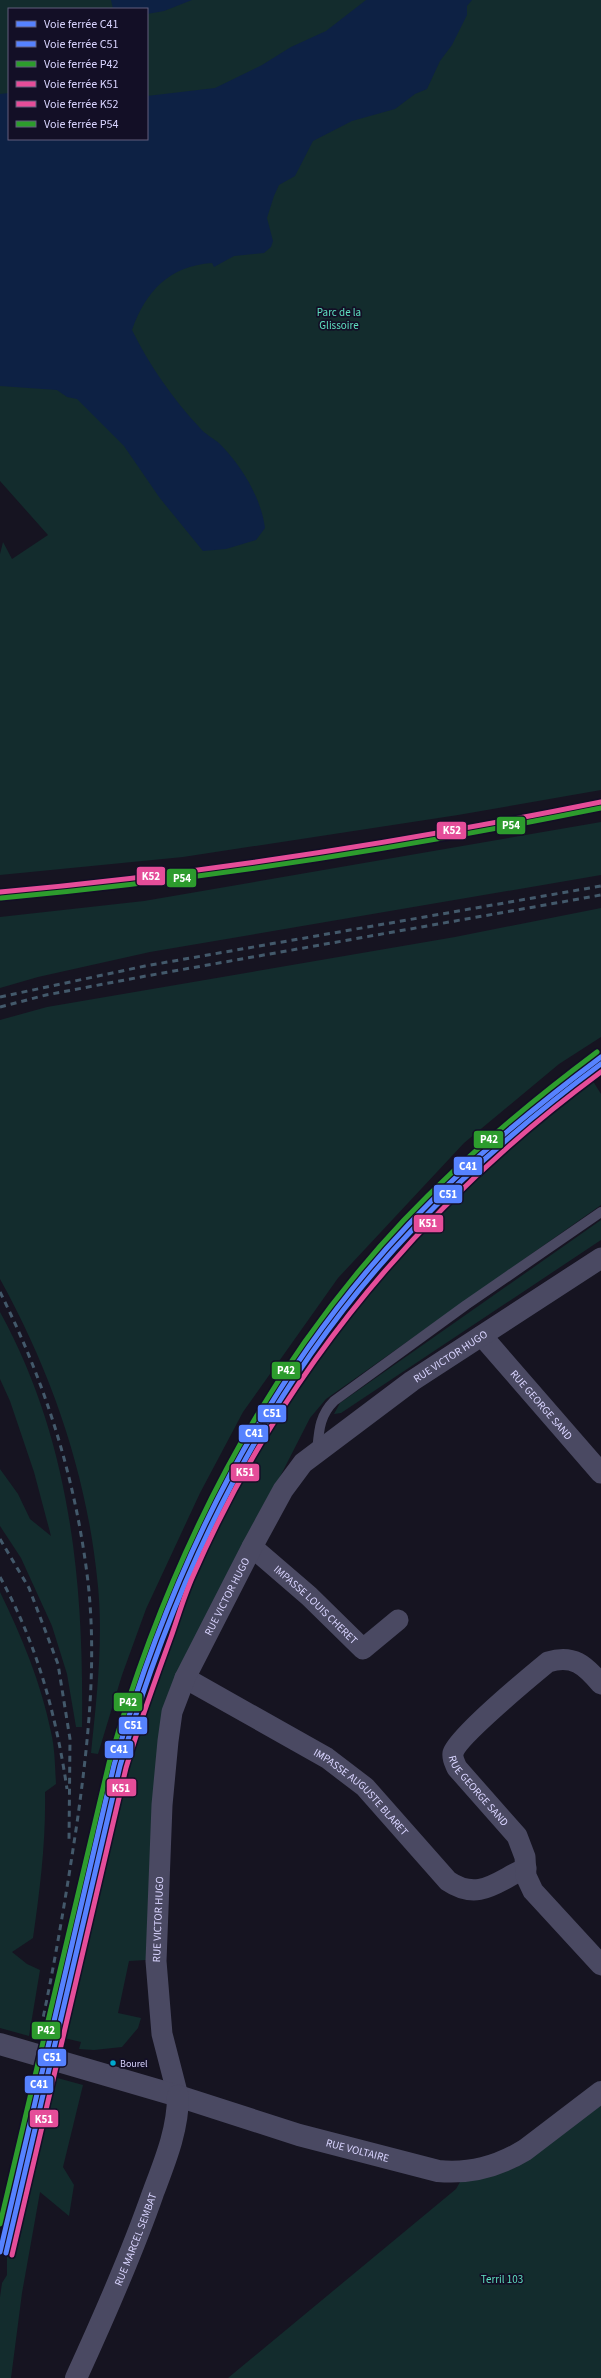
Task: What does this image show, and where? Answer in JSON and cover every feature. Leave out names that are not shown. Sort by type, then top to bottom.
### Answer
[{"type":"street","name":"RUE VICTOR HUGO","points":[[178,2096],[162,2034],[158,2004],[156,1961],[162,1805],[168,1740],[172,1712],[185,1678],[252,1547],[293,1474],[317,1452],[412,1381],[601,1258]]},
{"type":"street","name":"RUE GEORGE SAND","points":[[482,1336],[601,1473]]},
{"type":"street","name":"IMPASSE LOUIS CHERET","points":[[252,1547],[309,1596],[363,1649],[398,1620]]},
{"type":"street","name":"RUE GEORGE SAND","points":[[601,1684],[590,1671],[574,1660],[560,1658],[548,1662],[485,1718],[458,1744],[453,1753],[453,1761],[457,1768],[517,1836],[525,1857],[526,1876],[533,1892],[601,1965]]},
{"type":"street","name":"IMPASSE AUGUSTE BLARET","points":[[185,1678],[327,1758],[365,1787],[448,1882],[459,1889],[473,1891],[488,1889],[505,1877],[526,1868]]},
{"type":"street","name":"RUE VOLTAIRE","points":[[0,2044],[178,2096],[299,2135],[438,2171],[458,2173],[492,2167],[512,2158],[525,2150],[601,2092]]},
{"type":"street","name":"RUE MARCEL SEMBAT","points":[[76,2378],[136,2242],[173,2136],[178,2112],[178,2096]]},
{"type":"lane","points":[[317,1452],[320,1421],[326,1409],[334,1400],[601,1212]]},
{"type":"green space","name":"Parc de la Glissoire","points":[[0,0],[601,0],[601,790],[458,815],[183,857],[0,875],[0,554],[3,542],[12,559],[48,535],[0,481]]},
{"type":"green space","points":[[601,822],[601,875],[150,952],[38,977],[0,988],[0,917],[144,901]]},
{"type":"green space","points":[[601,908],[601,1037],[559,1064],[464,1143],[338,1278],[243,1412],[200,1493],[146,1609],[122,1675],[98,1754],[91,1753],[100,1643],[99,1599],[92,1538],[75,1461],[64,1423],[35,1350],[0,1279],[0,1020],[47,1007],[455,937]]},
{"type":"green space","points":[[591,1078],[601,1094],[601,1205],[326,1399],[310,1418],[167,1698],[146,1960],[129,1961],[118,2013],[141,2018],[138,2028],[122,2047],[94,2050],[79,2049],[81,2042],[60,2037],[127,1765],[149,1689],[174,1619],[221,1514],[284,1411],[361,1301],[454,1194]]},
{"type":"green space","points":[[601,1220],[601,1240],[341,1413],[334,1414],[340,1403]]},
{"type":"green space","points":[[0,1312],[24,1361],[43,1411],[58,1462],[76,1567],[82,1673],[82,1727],[76,1727],[67,1674],[52,1626],[21,1558],[0,1526],[0,1469],[18,1494],[30,1519],[51,1536],[34,1472],[10,1401],[0,1379]]},
{"type":"green space","points":[[0,1592],[23,1643],[42,1696],[55,1758],[56,1784],[45,1792],[45,1829],[33,1938],[12,1952],[27,1964],[40,1970],[29,2036],[0,2028]]},
{"type":"green space","points":[[50,2076],[83,2085],[63,2167],[74,2185],[69,2216],[40,2192],[22,2293],[11,2378],[0,2378],[0,2297],[2,2283],[7,2275],[7,2257],[25,2165]]},
{"type":"green space","name":"Terril 103","points":[[601,2105],[601,2378],[228,2378],[456,2189],[460,2182],[492,2176],[517,2167]]},
{"type":"water","points":[[111,0],[192,0],[164,11],[148,14],[148,8],[113,8]]},
{"type":"water","points":[[366,0],[472,0],[467,6],[467,15],[452,45],[440,61],[427,89],[415,94],[395,109],[352,121],[313,141],[295,176],[279,185],[274,196],[267,218],[273,241],[271,247],[264,253],[234,256],[214,267],[212,263],[197,265],[183,269],[171,275],[152,292],[138,316],[132,330],[154,369],[190,417],[202,430],[219,443],[235,461],[249,482],[263,516],[265,528],[256,540],[226,549],[203,551],[159,497],[124,446],[77,399],[67,397],[57,390],[0,386],[0,94],[8,93],[8,140],[148,140],[148,96],[215,88],[262,65],[291,47],[326,31]]},
{"type":"railway","points":[[0,997],[145,966],[601,886]]},
{"type":"railway","points":[[0,1007],[46,995],[146,976],[601,895]]},
{"type":"railway","points":[[0,1292],[31,1362],[57,1433],[76,1507],[83,1544],[91,1612],[92,1643],[90,1703],[85,1763],[65,1898],[42,2023]]},
{"type":"railway","points":[[0,1539],[29,1588],[58,1664],[70,1739],[69,1841]]},
{"type":"railway","points":[[0,1577],[25,1628],[35,1654],[51,1707],[67,1789]]},
{"type":"rail line","name":"K52","points":[[0,892],[151,876],[302,855],[527,817],[601,802]]},
{"type":"rail line","name":"P54","points":[[1,898],[152,882],[302,861],[527,823],[601,808]]},
{"type":"rail line","name":"P42","points":[[0,2224],[109,1763],[132,1688],[159,1615],[190,1543],[224,1474],[262,1406],[305,1342],[352,1279],[404,1220],[449,1175],[497,1132],[546,1091],[597,1052]]},
{"type":"rail line","name":"C41","points":[[0,2252],[114,1765],[137,1691],[164,1618],[195,1546],[229,1477],[267,1410],[310,1345],[357,1283],[409,1224],[431,1201],[501,1136],[601,1057]]},
{"type":"rail line","name":"C51","points":[[6,2253],[120,1766],[143,1692],[170,1620],[201,1548],[235,1479],[273,1412],[315,1348],[362,1286],[414,1228],[458,1184],[527,1122],[601,1064]]},
{"type":"rail line","name":"K51","points":[[12,2255],[126,1768],[187,1591],[229,1501],[269,1429],[314,1361],[363,1297],[417,1236],[474,1178],[535,1123],[601,1072]]},
{"type":"place","name":"Bourel","points":[[113,2063]]}]
